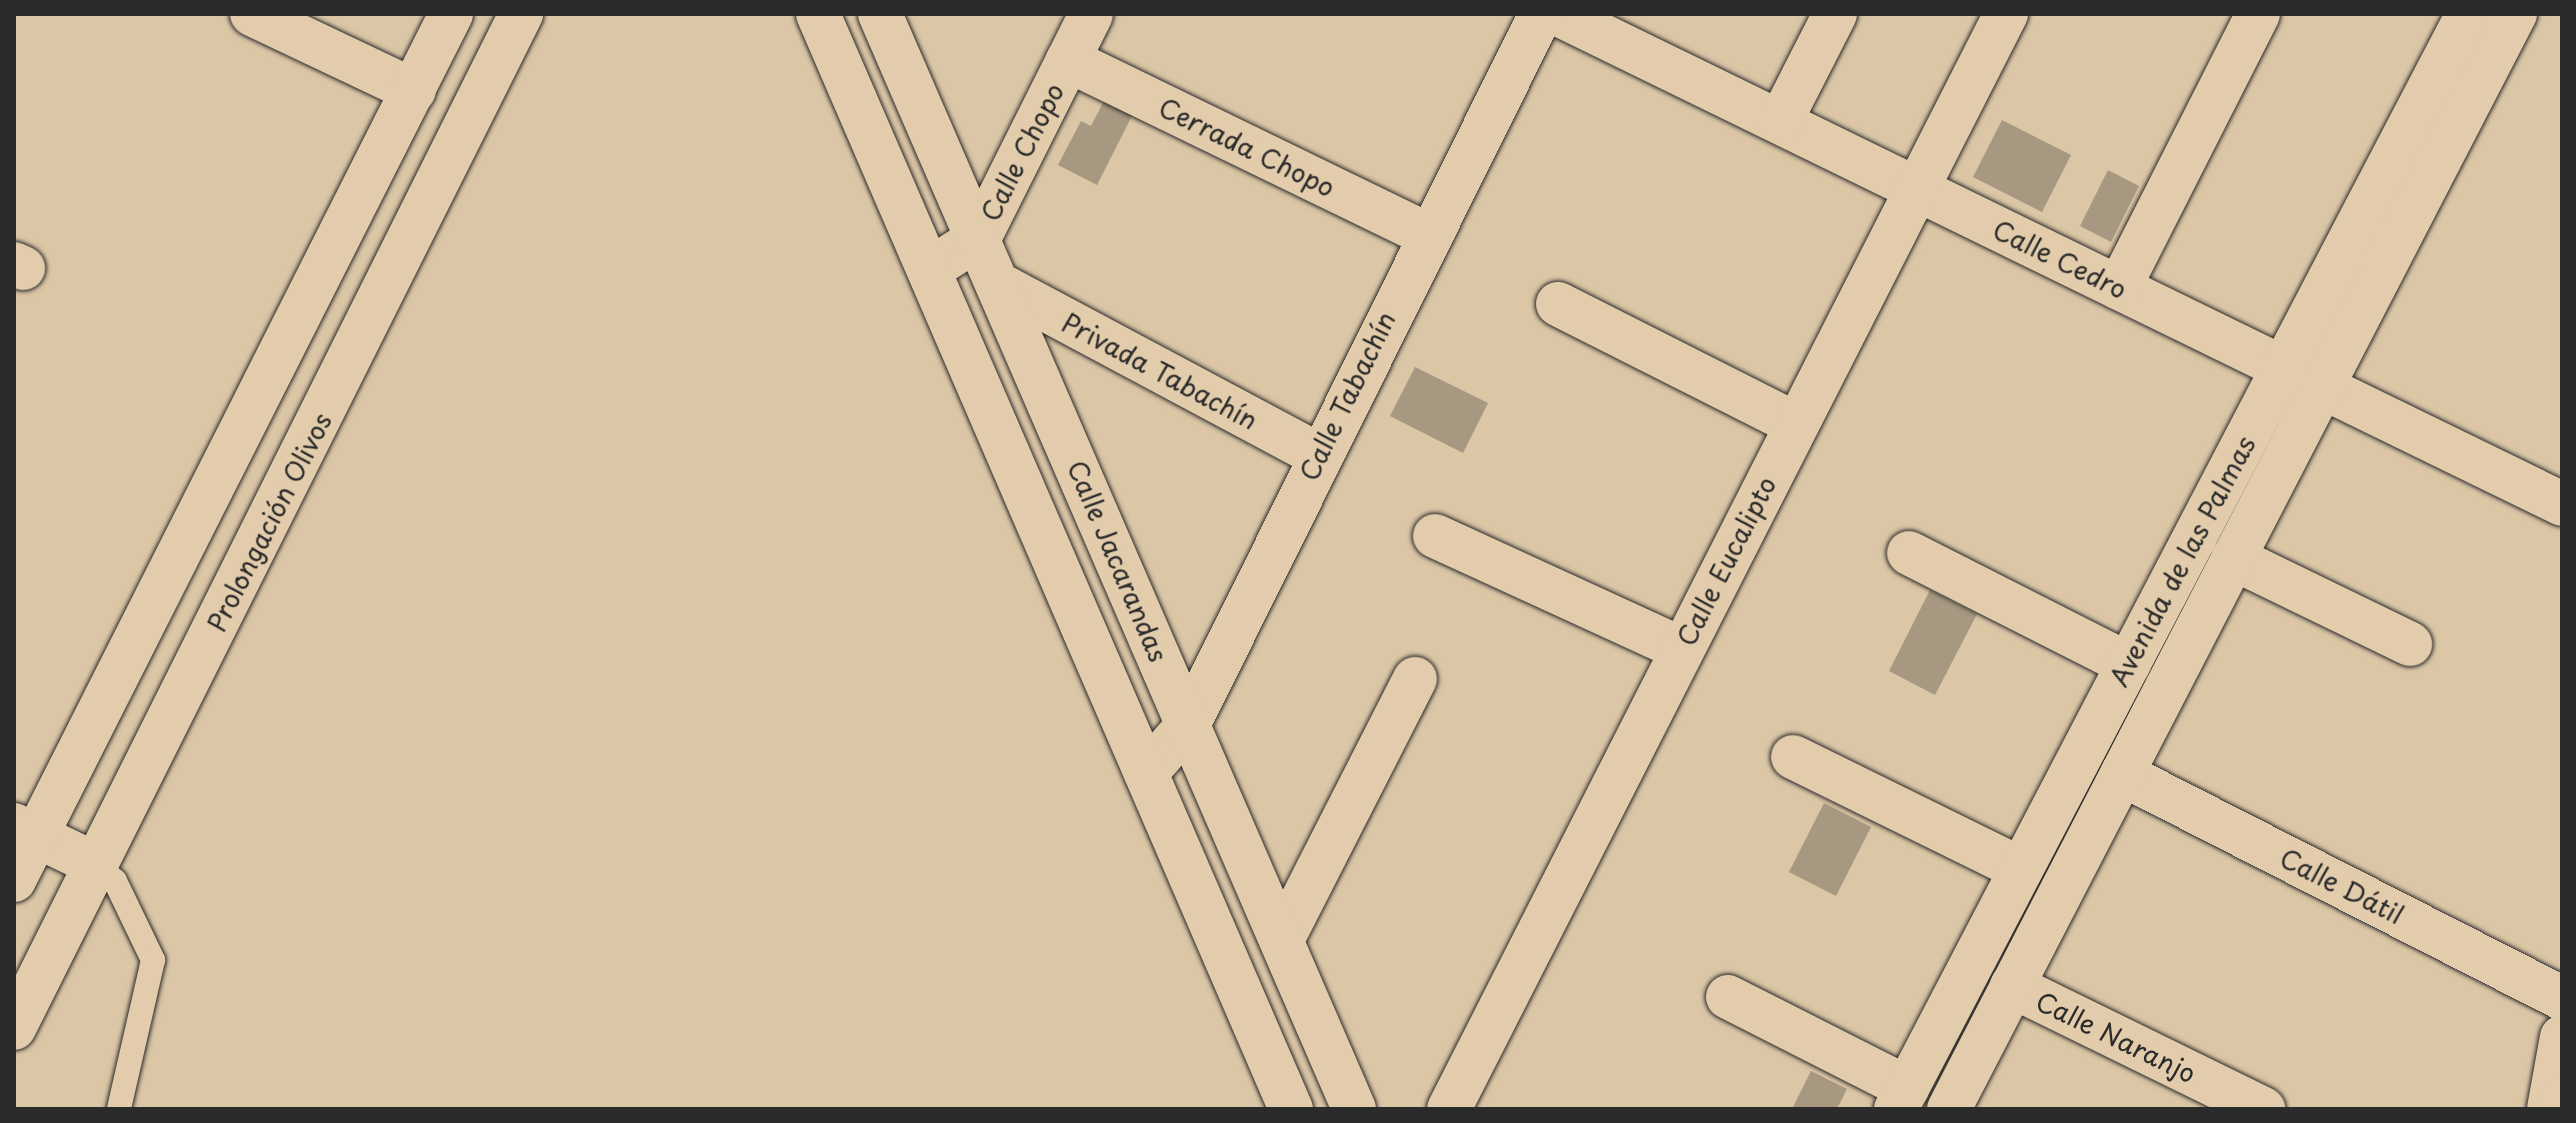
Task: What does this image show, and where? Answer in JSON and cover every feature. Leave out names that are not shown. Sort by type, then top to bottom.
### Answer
[{"type":"street","points":[[252,14],[414,91]]},
{"type":"street","points":[[14,880],[25,830],[322,270],[451,14]]},
{"type":"street","name":"Prolongación Olivos","points":[[14,1028],[381,301],[521,14]]},
{"type":"street","points":[[818,14],[1291,1109]]},
{"type":"street","name":"Calle Jacarandas","points":[[880,14],[1002,286],[1354,1109]]},
{"type":"street","name":"Calle Chopo","points":[[930,269],[979,238],[1091,14]]},
{"type":"street","name":"Calle Tabachín","points":[[1146,773],[1188,725],[1426,234],[1541,14]]},
{"type":"street","name":"Calle Cedro","points":[[1558,14],[2562,504]]},
{"type":"street","points":[[1780,122],[1835,14]]},
{"type":"street","name":"Calle Eucalipto","points":[[1449,1109],[2006,14]]},
{"type":"street","points":[[2119,288],[2258,14]]},
{"type":"street","name":"Avenida de las Palmas","points":[[1902,1098],[2468,14]]},
{"type":"street","name":"Avenida de las Palmas","points":[[1960,1106],[2012,986],[2515,14]]},
{"type":"street","name":"Cerrada Chopo","points":[[1068,60],[1426,234]]},
{"type":"street","points":[[322,270],[381,301]]},
{"type":"street","name":"Privada Tabachín","points":[[1002,286],[1318,455]]},
{"type":"street","points":[[1558,304],[1796,424]]},
{"type":"street","points":[[1435,536],[1682,649]]},
{"type":"street","points":[[1909,553],[2128,664]]},
{"type":"street","points":[[2233,558],[2410,644]]},
{"type":"street","points":[[1282,940],[1415,679]]},
{"type":"street","points":[[1793,757],[2021,869]]},
{"type":"street","name":"Calle Dátil","points":[[2122,774],[2562,998]]},
{"type":"street","points":[[25,830],[95,864]]},
{"type":"street","name":"Calle Naranjo","points":[[2012,986],[2263,1109]]},
{"type":"street","points":[[1728,997],[1902,1098]]},
{"type":"street","points":[[2549,1109],[2562,1037]]},
{"type":"street","points":[[2559,1109],[2562,1101]]},
{"type":"lane","points":[[95,864],[115,881],[153,960],[119,1109]]},
{"type":"building","points":[[1106,97],[1134,112],[1097,185],[1058,165],[1081,121],[1091,126]]},
{"type":"building","points":[[2002,120],[2071,155],[2042,212],[1973,177]]},
{"type":"building","points":[[2108,170],[2139,186],[2111,242],[2080,226]]},
{"type":"building","points":[[1415,367],[1488,403],[1463,453],[1390,416]]},
{"type":"building","points":[[1930,590],[1977,614],[1935,695],[1889,671]]},
{"type":"building","points":[[1824,803],[1871,827],[1836,896],[1789,872]]},
{"type":"building","points":[[1811,1071],[1847,1089],[1837,1109],[1792,1109]]}]
